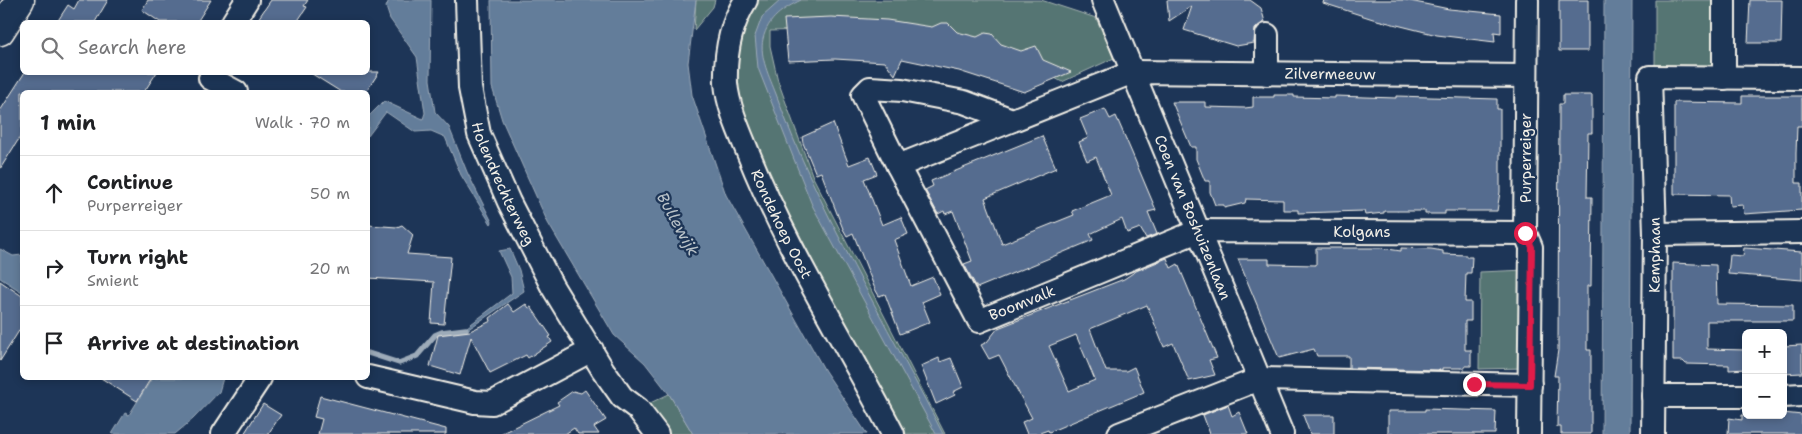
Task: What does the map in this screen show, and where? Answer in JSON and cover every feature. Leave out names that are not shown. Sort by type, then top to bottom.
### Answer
[{"type":"street","points":[[0,31],[20,0]]},
{"type":"street","points":[[234,20],[247,0]]},
{"type":"street","name":"Holendrechterweg","points":[[467,0],[470,88],[479,134],[509,202],[552,286],[622,397],[638,409],[657,434]]},
{"type":"street","name":"Rondehoep Oost","points":[[746,0],[736,16],[728,43],[726,85],[738,128],[767,200],[893,434]]},
{"type":"street","name":"Coen van Boshuizenlaan","points":[[1103,0],[1282,434]]},
{"type":"street","name":"Purperreiger","points":[[1527,0],[1525,233],[1532,247],[1529,434]]},
{"type":"street","points":[[1724,0],[1724,78],[1802,78]]},
{"type":"street","points":[[1267,35],[1267,74]]},
{"type":"street","points":[[898,166],[1133,72]]},
{"type":"street","name":"Zilvermeeuw","points":[[1133,72],[1526,76]]},
{"type":"street","name":"Kemphaan","points":[[1653,434],[1655,234],[1650,77],[1724,78]]},
{"type":"street","points":[[207,81],[231,90]]},
{"type":"street","name":"Boomvalk","points":[[1012,120],[964,102],[902,90],[870,88],[863,95],[979,320],[1198,231]]},
{"type":"street","name":"Kolgans","points":[[1198,231],[1525,233]]},
{"type":"street","points":[[1655,234],[1802,232]]},
{"type":"street","points":[[370,377],[475,402],[492,402],[592,350]]},
{"type":"street","points":[[1119,434],[1259,379],[1530,385]]},
{"type":"street","points":[[223,434],[259,380]]},
{"type":"street","points":[[1787,396],[1802,395]]},
{"type":"street","points":[[1653,396],[1740,396]]},
{"type":"green space","points":[[696,0],[715,0],[713,7],[694,30]]},
{"type":"green space","points":[[759,0],[1041,0],[1096,18],[1114,58],[1062,82],[1044,72],[844,29],[770,31],[770,46],[778,81],[813,177],[945,434],[901,434],[769,175],[734,86],[742,29]]},
{"type":"green space","points":[[1655,0],[1713,0],[1713,72],[1655,69]]},
{"type":"green space","points":[[1526,270],[1524,368],[1479,369],[1480,272]]},
{"type":"green space","points":[[669,394],[693,434],[668,434],[646,405]]},
{"type":"water","points":[[389,0],[431,0],[430,80],[435,112],[449,127],[467,172],[492,222],[491,224],[461,175],[445,137],[431,131],[415,132],[386,112],[370,133],[370,115],[384,101],[423,119],[425,113],[417,57],[390,19],[386,7]]},
{"type":"water","name":"Bullewijk","points":[[491,0],[696,0],[688,63],[692,95],[726,195],[825,371],[867,434],[693,434],[669,394],[645,363],[614,335],[548,223],[502,120],[492,87]]},
{"type":"water","points":[[781,0],[801,0],[777,15],[765,32],[762,53],[768,74],[812,182],[854,267],[943,434],[936,434],[812,205],[758,68],[755,36],[762,17]]},
{"type":"water","points":[[1604,0],[1632,0],[1630,434],[1602,434]]},
{"type":"water","points":[[0,249],[13,256],[20,255],[20,291],[0,278]]},
{"type":"water","points":[[510,249],[519,270],[524,291],[464,332],[467,327],[512,293],[511,277],[499,251]]},
{"type":"water","points":[[151,380],[222,380],[219,392],[193,419],[175,434],[112,434],[125,413],[129,415]]},
{"type":"building","points":[[79,0],[108,0],[96,20],[58,20],[68,5],[74,9]]},
{"type":"building","points":[[148,0],[211,0],[198,20],[157,20],[142,10]]},
{"type":"building","points":[[271,0],[308,0],[304,6],[307,7],[298,20],[257,20]]},
{"type":"building","points":[[1167,0],[1250,0],[1261,8],[1265,22],[1255,29],[1254,43],[1236,46],[1184,30],[1192,6],[1169,21]]},
{"type":"building","points":[[1324,0],[1405,0],[1449,9],[1501,14],[1501,33],[1494,32],[1495,42],[1437,35],[1373,19],[1323,3]]},
{"type":"building","points":[[1559,0],[1588,0],[1588,51],[1559,51]]},
{"type":"building","points":[[1750,0],[1782,0],[1781,43],[1748,43]]},
{"type":"building","points":[[831,17],[887,20],[932,27],[941,23],[948,23],[957,32],[977,37],[985,33],[992,34],[1001,44],[1021,51],[1036,46],[1043,60],[1071,72],[1024,92],[959,71],[902,59],[895,75],[885,62],[835,59],[788,61],[784,19]]},
{"type":"building","points":[[370,72],[379,72],[367,90],[338,90],[314,75],[370,75]]},
{"type":"building","points":[[23,75],[155,75],[145,90],[20,90],[20,137],[0,169],[0,111]]},
{"type":"building","points":[[1274,95],[1335,98],[1335,96],[1396,98],[1396,96],[1497,99],[1497,109],[1500,109],[1500,192],[1497,211],[1445,211],[1445,214],[1425,214],[1425,211],[1384,211],[1384,213],[1365,215],[1364,211],[1298,213],[1298,210],[1283,210],[1283,200],[1246,199],[1245,203],[1224,208],[1224,205],[1215,205],[1210,192],[1210,181],[1205,181],[1196,159],[1196,147],[1191,147],[1172,102],[1205,102],[1205,107],[1245,108],[1253,107],[1253,97],[1274,97]]},
{"type":"building","points":[[1563,95],[1592,95],[1592,133],[1588,133],[1587,197],[1592,197],[1591,286],[1587,286],[1587,350],[1591,350],[1591,434],[1561,434],[1561,427],[1557,427],[1558,376],[1554,376],[1558,350],[1559,104],[1563,104]]},
{"type":"building","points":[[1742,96],[1802,96],[1802,126],[1797,126],[1796,183],[1802,183],[1802,210],[1744,214],[1743,205],[1730,206],[1729,195],[1674,194],[1674,102],[1742,103]]},
{"type":"building","points":[[1105,109],[1110,119],[1116,116],[1156,210],[1148,212],[1157,234],[1146,238],[1140,228],[1127,233],[1122,219],[1090,234],[1093,240],[977,288],[964,264],[972,261],[953,211],[945,214],[944,211],[938,214],[925,190],[933,186],[931,181],[1042,136],[1056,168],[985,198],[1002,244],[1074,215],[1072,211],[1111,195],[1096,157],[1087,161],[1079,142],[1088,138],[1080,119]]},
{"type":"building","points":[[833,123],[849,165],[870,157],[877,174],[864,179],[882,225],[901,217],[908,234],[894,240],[911,286],[933,277],[940,294],[922,302],[930,322],[900,334],[885,294],[879,296],[875,289],[853,233],[847,236],[843,229],[821,172],[816,174],[803,143],[802,137]]},
{"type":"building","points":[[370,225],[397,227],[402,225],[413,235],[407,254],[451,257],[444,324],[431,323],[434,282],[370,278]]},
{"type":"building","points":[[1316,248],[1381,248],[1401,251],[1401,248],[1431,249],[1443,251],[1443,254],[1472,257],[1471,273],[1466,273],[1465,302],[1471,302],[1471,321],[1465,321],[1465,350],[1471,350],[1471,366],[1465,366],[1465,368],[1442,368],[1442,370],[1349,368],[1349,356],[1317,356],[1314,349],[1279,358],[1238,259],[1269,259],[1269,264],[1316,265]]},
{"type":"building","points":[[1744,248],[1802,252],[1802,280],[1728,274],[1730,255],[1743,256]]},
{"type":"building","points":[[1167,258],[1171,268],[1178,264],[1217,358],[1209,360],[1215,375],[1189,381],[1173,343],[1164,347],[1147,305],[1090,329],[1106,371],[1126,371],[1134,367],[1144,392],[1049,432],[1048,430],[1037,434],[1027,434],[1022,422],[1032,418],[999,355],[989,359],[981,345],[987,342],[998,328],[1124,279],[1136,271]],"holes":[[[1076,335],[1095,380],[1069,391],[1049,346]]]},
{"type":"building","points":[[1673,263],[1716,265],[1717,304],[1793,305],[1793,321],[1707,321],[1707,349],[1742,350],[1742,369],[1729,370],[1729,365],[1686,364],[1683,361],[1673,361]]},
{"type":"building","points":[[0,281],[20,295],[20,329],[0,361]]},
{"type":"building","points":[[508,304],[514,312],[526,304],[529,308],[531,307],[551,336],[549,337],[552,342],[528,358],[526,355],[490,373],[471,337],[460,375],[430,366],[438,335],[470,331],[491,321],[490,318]]},
{"type":"building","points":[[1802,345],[1802,373],[1787,374],[1787,346]]},
{"type":"building","points":[[939,358],[940,362],[951,358],[963,387],[953,392],[955,395],[936,404],[921,366]]},
{"type":"building","points":[[104,380],[150,380],[137,401]]},
{"type":"building","points":[[585,390],[606,420],[594,427],[599,434],[578,434],[574,428],[565,434],[500,434],[559,405],[557,402],[573,391],[581,393]]},
{"type":"building","points":[[320,396],[446,429],[446,434],[318,434],[322,419],[314,417]]},
{"type":"building","points":[[263,404],[281,415],[268,434],[244,434]]},
{"type":"building","points":[[1228,405],[1232,416],[1239,412],[1248,434],[1210,434],[1203,415]]},
{"type":"building","points":[[1425,409],[1496,411],[1495,434],[1388,434],[1388,411],[1425,411]]},
{"type":"building","points":[[1787,413],[1802,415],[1802,434],[1728,434],[1729,418],[1742,420],[1787,419]]},
{"type":"building","points":[[1303,415],[1334,415],[1334,434],[1310,434]]},
{"type":"waterway","points":[[370,354],[399,363],[417,356],[435,335],[442,332],[466,329]]},
{"type":"route","points":[[1474,384],[1530,385],[1532,247],[1525,233]]}]
